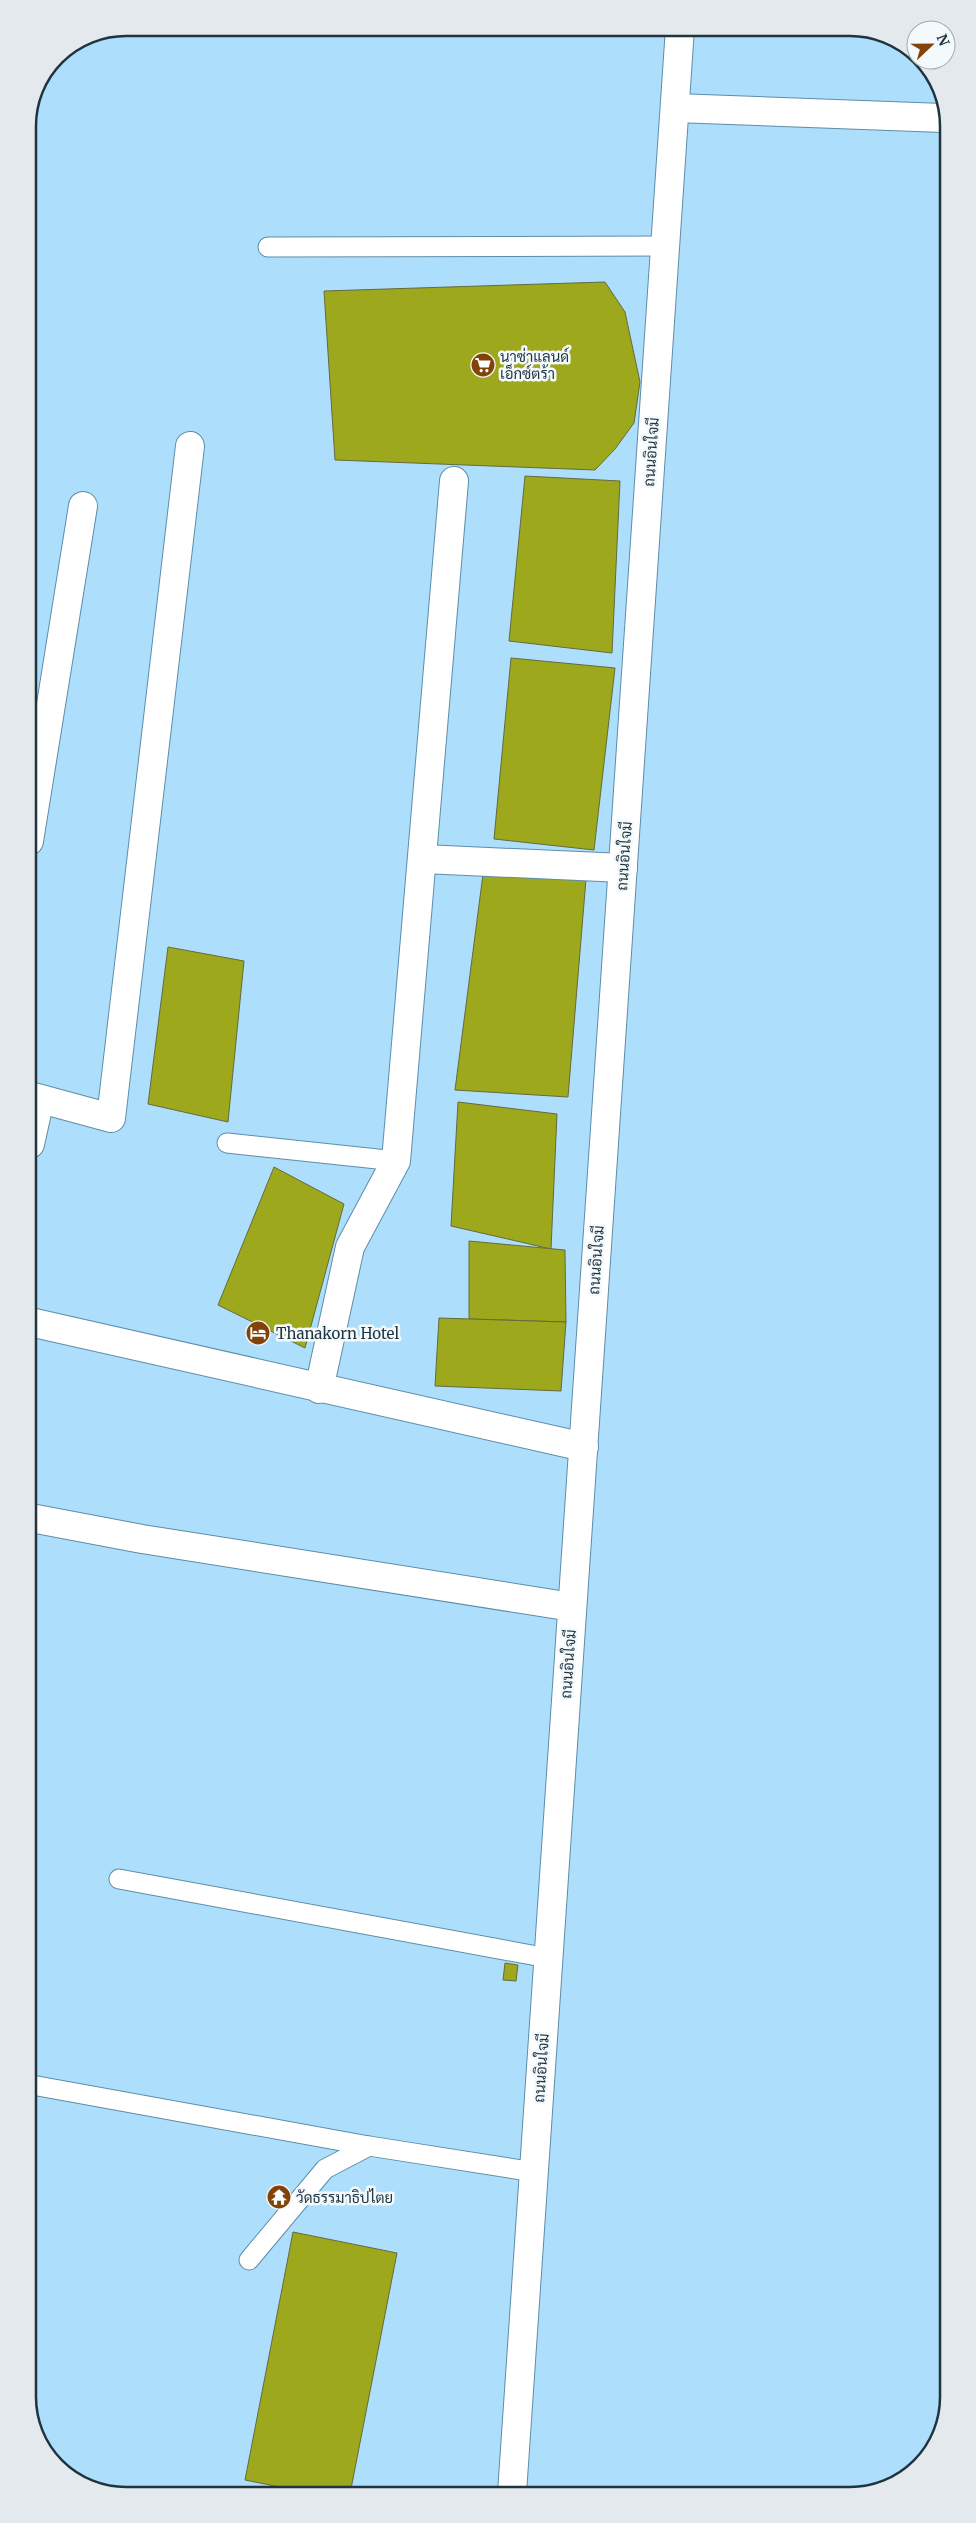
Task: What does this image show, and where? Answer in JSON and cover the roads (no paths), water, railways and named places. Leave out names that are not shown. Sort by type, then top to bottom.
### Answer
[{"type":"street","name":"ถนนอินใจมี","points":[[512,2487],[680,36]]},
{"type":"street","points":[[675,108],[939,118]]},
{"type":"street","points":[[36,1097],[111,1118],[190,446]]},
{"type":"street","points":[[319,1389],[350,1247],[396,1161],[454,481]]},
{"type":"street","points":[[36,798],[83,506]]},
{"type":"street","points":[[423,860],[623,868]]},
{"type":"street","points":[[36,1323],[319,1389],[584,1447]]},
{"type":"street","points":[[36,1519],[152,1540],[572,1607]]},
{"type":"lane","points":[[268,247],[666,246]]},
{"type":"lane","points":[[227,1142],[396,1161]]},
{"type":"lane","points":[[119,1879],[548,1958]]},
{"type":"lane","points":[[36,2086],[369,2146],[534,2172]]},
{"type":"lane","points":[[249,2260],[325,2169],[369,2146]]},
{"type":"place","name":"นาซ่าแลนด์ เอ็กซ์ตร้า","points":[[483,365]]},
{"type":"place","name":"Thanakorn Hotel","points":[[258,1333]]},
{"type":"place","name":"วัดธรรมาธิปไตย","points":[[279,2197]]}]
